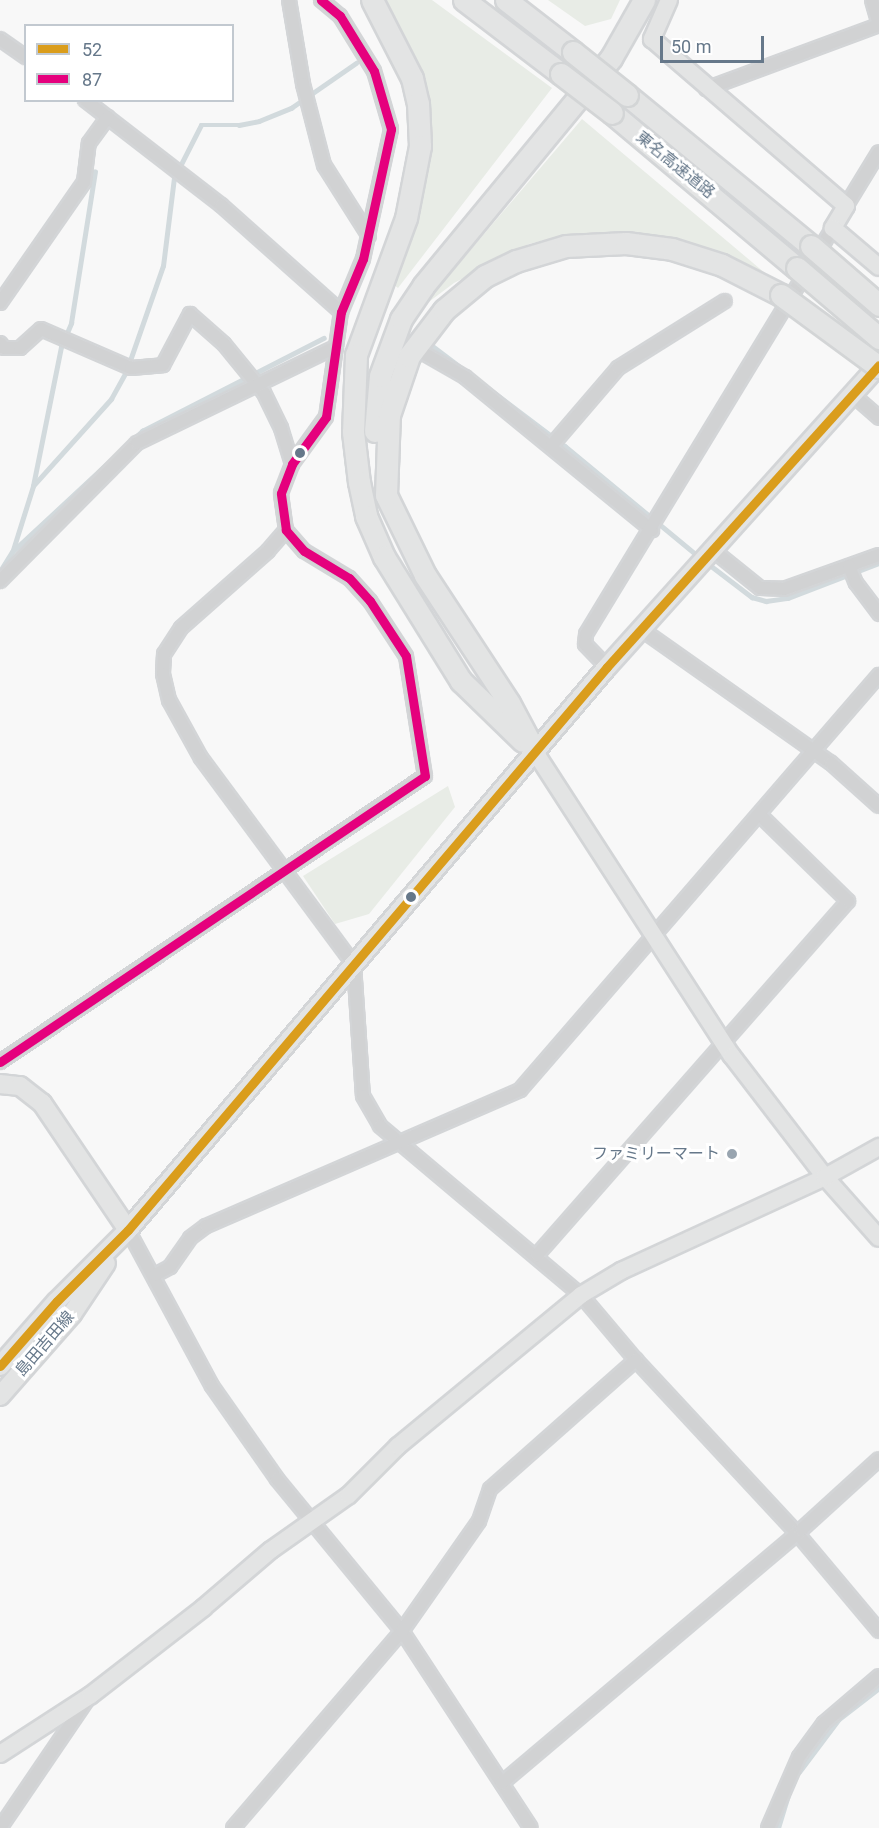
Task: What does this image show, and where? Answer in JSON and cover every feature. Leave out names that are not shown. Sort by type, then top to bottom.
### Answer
[{"type":"highway","points":[[372,0],[412,78],[418,103],[420,146],[406,218],[360,338],[353,432],[364,505],[384,557],[461,681],[535,752]]},
{"type":"highway","name":"東名高速道路","points":[[464,0],[612,113],[879,338]]},
{"type":"highway","name":"東名高速道路","points":[[506,0],[577,47],[879,305]]},
{"type":"highway","points":[[527,0],[577,47]]},
{"type":"highway","points":[[354,409],[371,352],[395,304],[582,78],[631,0]]},
{"type":"highway","points":[[535,752],[509,703],[425,575],[386,495],[376,461],[375,422],[386,350],[400,319],[428,280],[611,58],[644,0]]},
{"type":"highway","points":[[386,495],[389,415],[409,356],[444,309],[501,267],[566,246],[626,243],[672,249],[722,265],[781,295],[879,366]]},
{"type":"main road","name":"島田吉田線","points":[[0,1366],[57,1301],[128,1230],[607,667],[691,578],[879,366]]},
{"type":"main road","points":[[0,1084],[20,1086],[42,1103],[128,1230]]},
{"type":"main road","name":"島田吉田線","points":[[0,1396],[72,1314],[128,1230]]},
{"type":"street","points":[[289,0],[303,88],[324,165],[369,236]]},
{"type":"street","points":[[1,1057],[425,776],[406,656],[370,601],[349,578],[304,551],[286,530],[281,494],[292,464],[326,417],[341,312],[369,236],[391,129],[374,70],[340,16],[321,0]]},
{"type":"street","points":[[669,0],[652,39],[706,89],[846,207]]},
{"type":"street","points":[[706,89],[879,24],[875,2]]},
{"type":"street","points":[[0,39],[24,56]]},
{"type":"street","points":[[88,102],[185,176],[341,312]]},
{"type":"street","points":[[0,303],[84,182],[89,143],[108,117]]},
{"type":"street","points":[[607,667],[585,644],[586,634],[652,530],[879,152]]},
{"type":"street","points":[[833,228],[879,267]]},
{"type":"street","points":[[552,445],[618,368],[725,301]]},
{"type":"street","points":[[0,343],[3,348],[20,348],[41,330],[125,365],[163,365],[190,314],[225,344],[255,382],[281,428],[292,464]]},
{"type":"street","points":[[0,581],[137,443],[255,382],[336,347]]},
{"type":"street","points":[[425,354],[465,377],[552,445],[652,530]]},
{"type":"street","points":[[853,395],[879,418]]},
{"type":"street","points":[[286,530],[268,551],[181,628],[164,654],[163,674],[169,699],[201,758],[354,965],[363,1096],[380,1126],[537,1255],[581,1295],[636,1360],[796,1532],[879,1631]]},
{"type":"street","points":[[713,553],[760,588],[784,589],[879,555]]},
{"type":"street","points":[[849,566],[855,581],[879,614]]},
{"type":"street","points":[[641,630],[814,754],[831,763],[879,806]]},
{"type":"street","points":[[155,1275],[170,1267],[190,1238],[206,1226],[399,1140],[520,1090],[814,754],[879,675]]},
{"type":"street","points":[[535,752],[653,940],[722,1042],[825,1177],[879,1238]]},
{"type":"street","points":[[537,1255],[848,901],[760,815]]},
{"type":"street","points":[[0,1754],[91,1695],[203,1608],[271,1550],[314,1522],[349,1495],[432,1417],[581,1295],[621,1271],[825,1177],[879,1147]]},
{"type":"street","points":[[128,1230],[155,1275],[212,1386],[277,1479],[402,1631],[531,1828]]},
{"type":"street","points":[[234,1828],[402,1631],[479,1521],[490,1489],[636,1360]]},
{"type":"street","points":[[502,1784],[879,1459]]},
{"type":"street","points":[[768,1828],[799,1757],[824,1723],[879,1676]]},
{"type":"street","points":[[0,1828],[91,1695]]},
{"type":"shaded area","points":[[380,0],[432,0],[552,88],[398,288],[389,281],[426,136],[426,91],[393,17]]},
{"type":"shaded area","points":[[548,0],[620,0],[611,19],[585,26]]},
{"type":"shaded area","points":[[582,119],[765,273],[722,252],[669,238],[611,233],[564,235],[529,244],[454,283],[422,307]]},
{"type":"shaded area","points":[[448,786],[455,807],[369,914],[335,924],[303,876]]},
{"type":"waterway","points":[[33,486],[111,399],[126,372],[163,266],[174,178],[201,125],[239,125],[259,121],[291,108],[356,63]]},
{"type":"waterway","points":[[13,550],[33,486],[61,347],[71,323],[95,172]]},
{"type":"waterway","points":[[0,571],[12,552],[142,431],[324,338]]},
{"type":"waterway","points":[[430,344],[565,446],[699,557]]},
{"type":"waterway","points":[[706,562],[752,597],[766,601],[788,598],[879,563]]},
{"type":"waterway","points":[[799,1772],[839,1719],[879,1688]]},
{"type":"waterway","points":[[778,1828],[788,1796]]},
{"type":"transit line","name":"87","points":[[0,1062],[425,776],[406,656],[370,601],[349,578],[304,551],[286,530],[281,493],[292,464],[326,417],[341,312],[363,259],[391,129],[374,71],[340,16],[321,0]]},
{"type":"transit line","name":"52","points":[[0,1366],[57,1301],[128,1230],[607,667],[879,365]]},
{"type":"place","name":"ファミリーマート","points":[[732,1154]]}]
